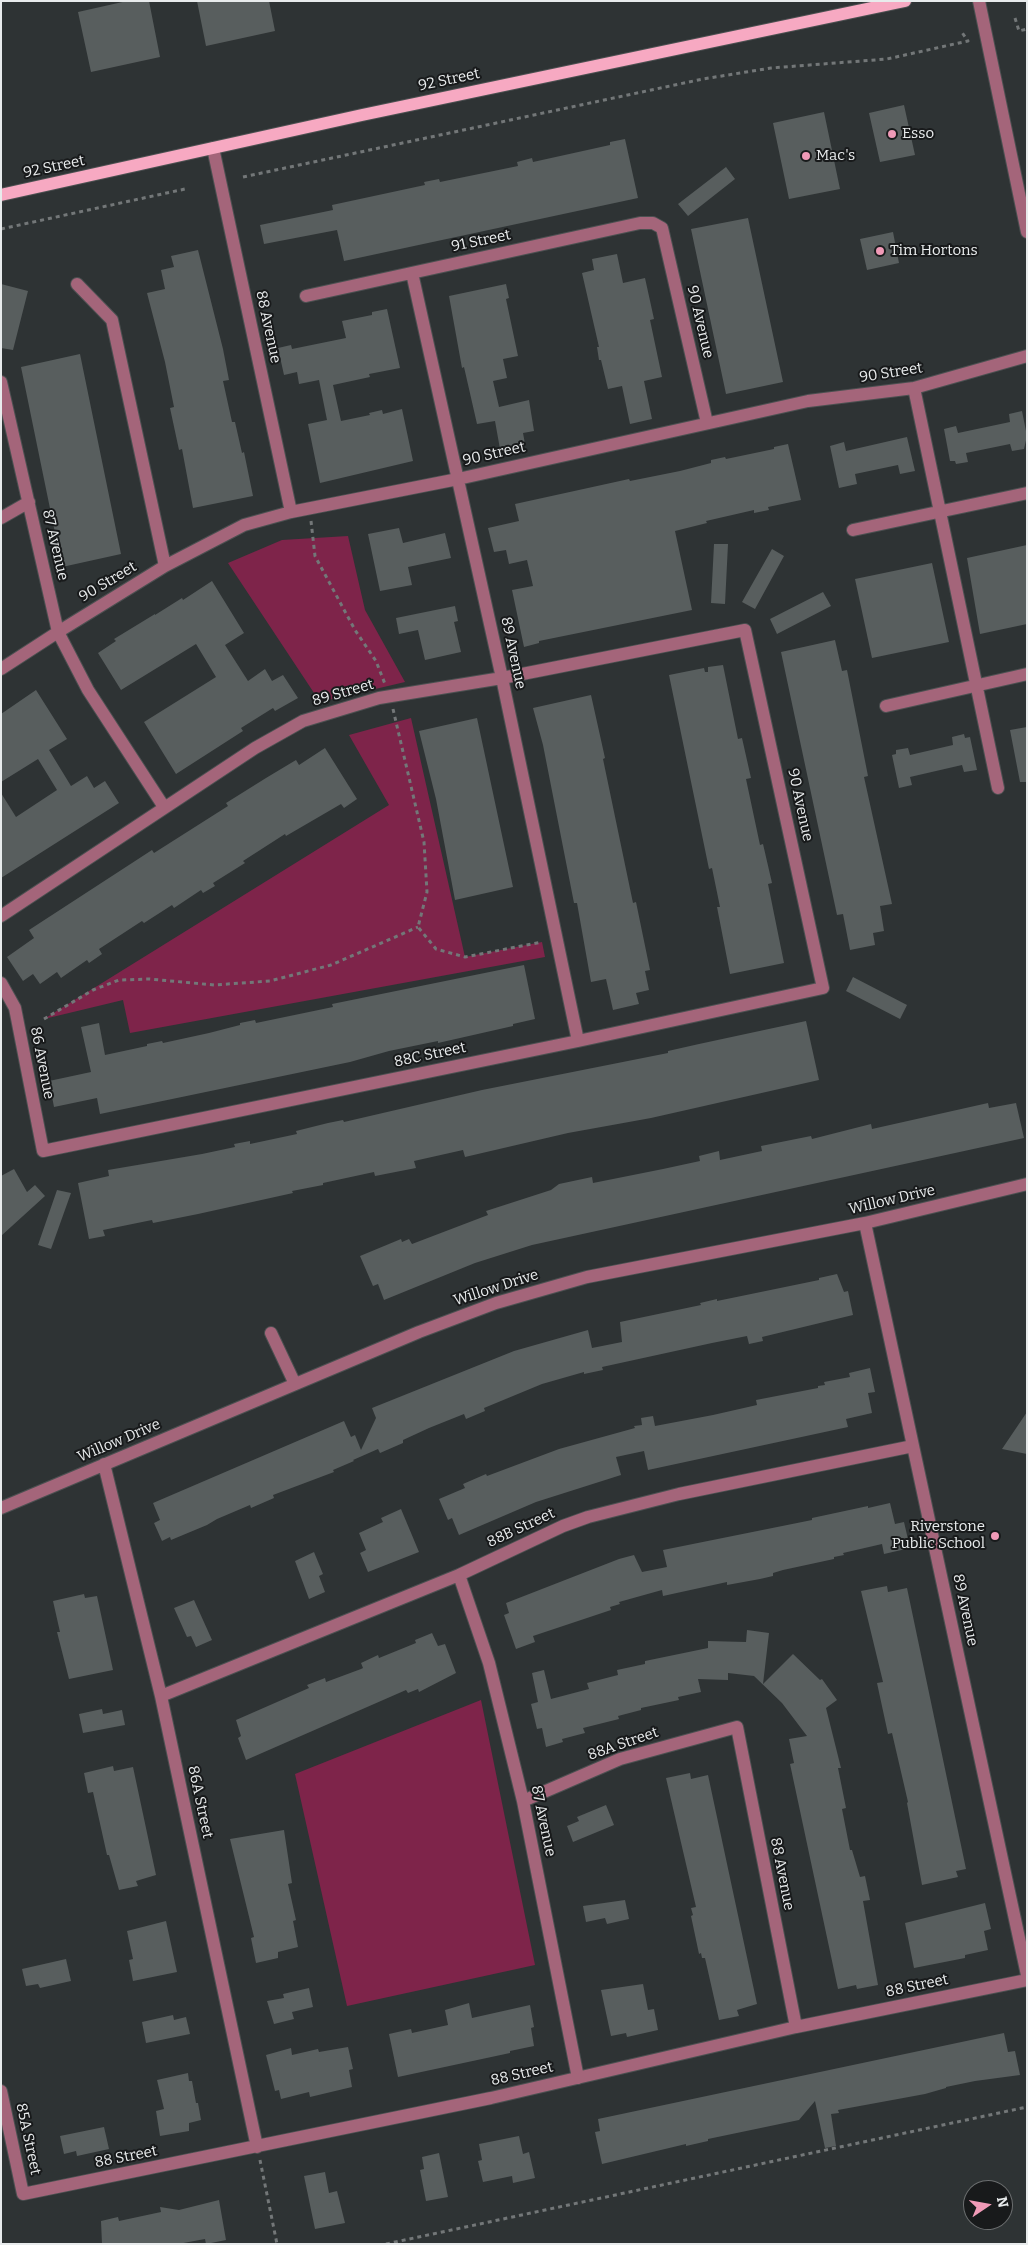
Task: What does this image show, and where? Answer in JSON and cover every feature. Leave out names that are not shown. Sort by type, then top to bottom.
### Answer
[{"type":"main road","name":"92 Street","points":[[1,195],[362,114],[905,1]]},
{"type":"street","points":[[979,1],[1027,232]]},
{"type":"street","name":"88 Avenue","points":[[213,148],[291,512]]},
{"type":"street","name":"91 Street","points":[[306,296],[640,223],[652,223],[662,228]]},
{"type":"street","name":"90 Avenue","points":[[662,228],[706,423]]},
{"type":"street","name":"89 Avenue","points":[[412,273],[502,678],[578,1041]]},
{"type":"street","points":[[77,284],[112,320],[165,566]]},
{"type":"street","name":"90 Street","points":[[1,669],[165,566],[244,525],[309,508],[458,479],[808,401],[914,388],[1027,356]]},
{"type":"street","name":"87 Avenue","points":[[1,382],[58,632],[88,690],[164,807]]},
{"type":"street","points":[[914,388],[998,788]]},
{"type":"street","points":[[853,530],[1027,493]]},
{"type":"street","points":[[1,518],[29,502]]},
{"type":"street","name":"90 Avenue","points":[[745,630],[823,988]]},
{"type":"street","name":"89 Street","points":[[1,916],[255,748],[303,721],[390,697],[502,678],[745,630]]},
{"type":"street","points":[[886,706],[1027,674]]},
{"type":"street","name":"86 Avenue","points":[[1,983],[15,1008],[43,1151]]},
{"type":"street","name":"88C Street","points":[[43,1151],[578,1041],[823,988]]},
{"type":"street","name":"Willow Drive","points":[[1,1508],[427,1328],[496,1303],[587,1277],[865,1224],[1027,1184]]},
{"type":"street","name":"89 Avenue","points":[[865,1224],[1027,1975]]},
{"type":"street","points":[[271,1333],[295,1384]]},
{"type":"street","name":"88B Street","points":[[161,1696],[460,1575],[564,1526],[588,1517],[679,1494],[913,1446]]},
{"type":"street","name":"86A Street","points":[[104,1464],[161,1696],[257,2147]]},
{"type":"street","name":"87 Avenue","points":[[460,1575],[489,1662],[523,1801],[578,2078]]},
{"type":"street","name":"88 Avenue","points":[[737,1727],[796,2027]]},
{"type":"street","name":"88A Street","points":[[523,1801],[620,1759],[737,1727]]},
{"type":"street","name":"88 Street","points":[[23,2194],[257,2147],[578,2078],[796,2027],[1027,1980]]},
{"type":"street","name":"85A Street","points":[[1,2091],[23,2194]]},
{"type":"path","points":[[1015,18],[1019,31],[1027,29]]},
{"type":"path","points":[[243,177],[703,79],[771,68],[887,58],[968,41],[961,31]]},
{"type":"path","points":[[1,229],[185,189]]},
{"type":"path","points":[[309,508],[315,556],[355,630],[376,661],[390,697],[424,842],[427,892],[418,927]]},
{"type":"path","points":[[418,927],[436,949],[465,957],[542,942]]},
{"type":"path","points":[[44,1019],[93,990],[119,980],[150,979],[214,985],[270,981],[331,965],[418,927]]},
{"type":"path","points":[[386,2244],[1027,2107]]},
{"type":"path","points":[[257,2147],[277,2244]]},
{"type":"shaded area","points":[[348,536],[365,610],[405,682],[320,702],[228,563],[282,540]]},
{"type":"shaded area","points":[[411,718],[465,957],[542,942],[545,957],[130,1033],[123,1000],[44,1019],[389,805],[349,735]]},
{"type":"shaded area","points":[[481,1700],[535,1965],[347,2006],[295,1774]]},
{"type":"building","points":[[127,1],[149,1],[160,57],[91,72],[78,12]]},
{"type":"building","points":[[197,1],[269,1],[275,31],[206,46]]},
{"type":"building","name":"Esso","points":[[904,105],[915,155],[880,162],[869,113]]},
{"type":"building","name":"Mac's","points":[[824,112],[840,189],[789,199],[773,123]]},
{"type":"building","points":[[625,139],[638,198],[344,261],[337,230],[264,244],[260,225],[333,210],[332,205],[425,185],[424,182],[439,179],[440,182],[518,166],[517,162],[532,158],[533,162],[610,145],[610,142]]},
{"type":"building","points":[[726,167],[735,179],[688,216],[678,204]]},
{"type":"building","points":[[748,218],[783,382],[726,394],[691,229]]},
{"type":"building","name":"Tim Hortons","points":[[893,232],[899,263],[867,270],[860,239]]},
{"type":"building","points":[[198,250],[223,349],[229,380],[223,381],[232,422],[235,422],[242,453],[244,452],[253,496],[193,508],[182,449],[179,450],[170,408],[174,407],[165,362],[147,293],[165,289],[161,270],[174,267],[171,256]]},
{"type":"building","points":[[617,254],[623,283],[645,278],[654,319],[650,320],[662,377],[644,381],[652,419],[630,424],[622,386],[608,389],[601,360],[599,360],[597,347],[599,347],[582,273],[594,270],[592,259]]},
{"type":"building","points":[[1,284],[28,291],[13,350],[1,348]]},
{"type":"building","points":[[506,284],[509,298],[506,299],[518,356],[503,359],[507,378],[493,381],[499,407],[529,400],[534,431],[523,433],[525,444],[500,449],[495,421],[477,424],[464,367],[462,368],[449,296]]},
{"type":"building","points":[[387,309],[400,368],[369,374],[370,377],[333,385],[341,421],[370,415],[369,413],[382,410],[383,414],[402,409],[413,461],[320,483],[308,424],[327,420],[319,380],[299,384],[297,372],[284,375],[278,348],[291,345],[292,349],[346,338],[342,321],[372,315],[372,312]]},
{"type":"building","points":[[80,354],[121,554],[62,567],[21,367]]},
{"type":"building","points":[[1022,411],[1027,436],[1024,449],[1012,451],[1010,444],[966,453],[968,462],[956,464],[955,461],[950,461],[944,429],[956,426],[958,433],[1010,422],[1009,414]]},
{"type":"building","points":[[907,437],[915,471],[900,474],[898,465],[855,474],[857,484],[839,488],[830,446],[844,442],[846,451]]},
{"type":"building","points":[[788,444],[801,500],[768,507],[769,510],[754,513],[754,510],[706,521],[707,523],[675,531],[692,610],[539,641],[539,643],[524,647],[512,590],[533,586],[527,560],[509,564],[506,550],[494,552],[488,528],[519,521],[515,504],[629,479],[630,481],[680,471],[711,463],[711,460],[725,457],[726,459],[774,449],[774,447]]},
{"type":"building","points":[[399,528],[403,543],[445,533],[451,558],[408,567],[412,585],[380,591],[368,534]]},
{"type":"building","points":[[714,544],[728,544],[725,604],[711,603]]},
{"type":"building","points":[[1027,545],[1027,624],[980,634],[967,558]]},
{"type":"building","points":[[772,549],[784,556],[755,609],[742,602]]},
{"type":"building","points":[[932,563],[949,642],[872,658],[855,579]]},
{"type":"building","points":[[212,581],[244,633],[225,645],[248,681],[265,669],[272,681],[283,675],[298,698],[275,711],[273,708],[241,728],[243,731],[176,774],[144,722],[216,677],[196,644],[121,690],[98,653],[116,641],[114,639],[182,598],[183,600]]},
{"type":"building","points":[[823,592],[831,606],[777,634],[770,619]]},
{"type":"building","points":[[455,606],[458,621],[454,622],[461,652],[425,660],[418,630],[399,634],[396,618]]},
{"type":"building","points":[[835,640],[842,671],[847,670],[868,776],[864,777],[892,904],[880,906],[884,931],[873,933],[875,945],[850,950],[843,914],[837,915],[781,652]]},
{"type":"building","points":[[723,665],[738,739],[742,738],[751,778],[746,779],[760,845],[763,844],[772,883],[768,884],[784,963],[730,974],[717,907],[720,907],[712,868],[709,869],[669,675],[704,668],[705,672],[708,672],[708,667]]},
{"type":"building","points":[[36,690],[67,739],[49,750],[71,786],[87,776],[94,788],[105,781],[119,803],[1,878],[1,793],[16,817],[57,790],[38,759],[1,782],[1,714]]},
{"type":"building","points":[[591,695],[633,903],[636,902],[650,970],[645,971],[649,990],[636,993],[639,1004],[613,1010],[606,979],[591,982],[577,903],[574,903],[543,745],[533,708]]},
{"type":"building","points":[[477,718],[513,887],[455,900],[436,799],[419,731]]},
{"type":"building","points":[[1027,727],[1027,782],[1020,782],[1010,730]]},
{"type":"building","points":[[964,734],[965,738],[970,737],[977,770],[964,772],[962,765],[910,777],[912,785],[899,788],[892,755],[896,754],[896,750],[908,748],[910,755],[953,745],[952,737]]},
{"type":"building","points":[[325,748],[357,799],[344,808],[341,804],[286,836],[285,834],[243,861],[245,863],[213,883],[215,886],[203,893],[201,890],[174,908],[172,905],[144,923],[142,921],[99,949],[102,954],[89,963],[87,960],[61,978],[57,972],[40,984],[33,974],[23,981],[7,957],[34,938],[29,930],[152,850],[154,853],[228,806],[226,803],[266,778],[296,760],[299,765]]},
{"type":"building","points":[[524,965],[535,1019],[513,1024],[513,1026],[100,1114],[97,1098],[54,1107],[49,1081],[91,1072],[81,1027],[99,1023],[105,1055],[147,1046],[147,1044],[162,1041],[163,1043],[209,1033],[240,1025],[240,1023],[255,1020],[256,1023],[333,1007],[332,1004]]},
{"type":"building","points":[[853,977],[907,1005],[900,1019],[846,991]]},
{"type":"building","points":[[806,1021],[819,1080],[651,1118],[568,1133],[465,1157],[463,1150],[414,1161],[416,1168],[375,1176],[374,1172],[292,1191],[293,1193],[198,1214],[153,1223],[152,1220],[103,1230],[105,1236],[89,1239],[78,1183],[109,1176],[108,1170],[202,1154],[235,1147],[234,1144],[250,1141],[250,1144],[297,1134],[296,1131],[328,1123],[343,1120],[344,1122],[482,1090],[668,1053],[668,1051]]},
{"type":"building","points":[[988,1103],[989,1108],[1016,1103],[1024,1138],[532,1245],[475,1263],[384,1300],[378,1284],[373,1286],[360,1256],[401,1239],[402,1242],[409,1239],[412,1244],[488,1215],[486,1211],[551,1190],[559,1184],[592,1177],[593,1183],[663,1169],[700,1161],[699,1156],[719,1151],[720,1160],[762,1151],[761,1146],[811,1136],[812,1139],[871,1124],[872,1129]]},
{"type":"building","points":[[14,1169],[27,1192],[35,1185],[45,1196],[1,1236],[1,1176]]},
{"type":"building","points":[[57,1190],[71,1193],[51,1249],[38,1245]]},
{"type":"building","points":[[837,1274],[844,1292],[848,1291],[853,1315],[762,1337],[763,1341],[749,1344],[747,1336],[602,1367],[603,1370],[584,1374],[584,1372],[542,1384],[484,1408],[485,1411],[466,1419],[464,1414],[403,1440],[403,1443],[380,1453],[378,1449],[333,1470],[334,1472],[273,1495],[274,1498],[251,1508],[250,1505],[171,1540],[170,1537],[162,1541],[154,1523],[160,1520],[153,1503],[344,1421],[351,1437],[355,1435],[361,1450],[376,1418],[372,1408],[514,1351],[588,1330],[592,1348],[622,1342],[620,1322],[701,1305],[700,1303],[717,1299],[717,1301],[819,1280],[819,1278]]},
{"type":"building","points":[[870,1368],[875,1392],[868,1393],[872,1413],[846,1419],[848,1427],[648,1470],[644,1451],[616,1457],[621,1475],[536,1502],[459,1535],[452,1518],[448,1520],[439,1499],[465,1488],[463,1484],[486,1474],[487,1476],[559,1449],[635,1428],[634,1426],[642,1425],[641,1418],[653,1416],[655,1426],[713,1415],[757,1405],[756,1400],[818,1388],[818,1386],[825,1385],[824,1382],[850,1377],[849,1373]]},
{"type":"building","points":[[1027,1412],[1027,1454],[1002,1449]]},
{"type":"building","points":[[890,1503],[895,1524],[904,1522],[910,1548],[884,1554],[882,1544],[843,1553],[844,1555],[834,1557],[834,1559],[783,1570],[773,1573],[773,1576],[760,1579],[727,1585],[727,1582],[663,1596],[662,1590],[619,1602],[620,1604],[610,1607],[611,1610],[533,1636],[535,1642],[516,1649],[504,1615],[509,1613],[506,1603],[619,1559],[634,1555],[642,1572],[667,1567],[663,1550],[812,1520],[812,1518],[868,1506],[868,1508]]},
{"type":"building","points":[[401,1509],[419,1552],[368,1572],[360,1553],[366,1550],[359,1533],[383,1522],[381,1518]]},
{"type":"building","points":[[314,1552],[323,1574],[319,1576],[325,1592],[309,1599],[295,1561]]},
{"type":"building","points":[[887,1586],[888,1592],[907,1588],[966,1869],[956,1871],[958,1877],[922,1885],[908,1802],[892,1733],[888,1734],[877,1683],[883,1682],[861,1591]]},
{"type":"building","points":[[84,1594],[85,1598],[97,1596],[113,1670],[69,1679],[57,1632],[60,1632],[53,1601]]},
{"type":"building","points":[[194,1600],[212,1640],[196,1647],[191,1636],[187,1637],[174,1608]]},
{"type":"building","points":[[747,1630],[769,1633],[763,1684],[793,1654],[820,1680],[822,1679],[837,1700],[826,1708],[841,1768],[838,1768],[846,1808],[842,1809],[850,1850],[852,1850],[860,1877],[865,1876],[870,1900],[863,1901],[878,1985],[857,1989],[856,1985],[838,1989],[790,1764],[794,1763],[789,1739],[807,1736],[782,1703],[754,1676],[728,1673],[728,1680],[698,1679],[701,1692],[678,1697],[679,1700],[641,1708],[641,1710],[618,1716],[619,1719],[583,1728],[585,1733],[562,1739],[563,1742],[546,1747],[542,1728],[537,1729],[531,1704],[538,1702],[532,1673],[544,1670],[551,1699],[589,1689],[587,1683],[618,1675],[617,1670],[645,1664],[645,1661],[708,1648],[708,1641],[746,1642]]},
{"type":"building","points":[[432,1633],[438,1646],[445,1644],[456,1673],[419,1692],[418,1689],[408,1693],[406,1690],[246,1760],[238,1738],[241,1736],[236,1720],[309,1688],[307,1685],[325,1678],[326,1682],[361,1669],[363,1668],[361,1663],[378,1655],[379,1658],[416,1643],[415,1640]]},
{"type":"building","points":[[102,1709],[103,1714],[122,1710],[125,1725],[83,1733],[79,1714]]},
{"type":"building","points":[[113,1766],[114,1771],[133,1767],[156,1875],[136,1881],[138,1886],[119,1890],[109,1855],[107,1855],[93,1792],[88,1793],[84,1773]]},
{"type":"building","points":[[690,1773],[691,1779],[708,1775],[757,2004],[737,2010],[739,2016],[719,2020],[705,1958],[702,1958],[701,1953],[699,1954],[691,1916],[693,1915],[691,1908],[696,1907],[666,1778]]},
{"type":"building","points":[[606,1805],[614,1825],[573,1842],[567,1826],[579,1821],[577,1817]]},
{"type":"building","points":[[284,1830],[292,1883],[288,1884],[296,1920],[293,1921],[298,1947],[278,1952],[278,1958],[256,1963],[251,1938],[254,1937],[230,1839]]},
{"type":"building","points":[[625,1900],[629,1919],[607,1924],[605,1918],[586,1922],[583,1906]]},
{"type":"building","points":[[985,1903],[991,1929],[984,1931],[988,1950],[965,1955],[965,1958],[914,1968],[905,1923]]},
{"type":"building","points":[[166,1921],[177,1972],[133,1981],[129,1960],[133,1959],[127,1931]]},
{"type":"building","points":[[66,1959],[71,1981],[40,1988],[38,1984],[26,1986],[22,1969]]},
{"type":"building","points":[[643,1984],[648,2010],[654,2009],[658,2030],[627,2037],[626,2033],[611,2036],[601,1990]]},
{"type":"building","points":[[309,1988],[313,2007],[292,2012],[294,2019],[274,2024],[267,2001],[284,1998],[283,1994]]},
{"type":"building","points":[[469,2003],[472,2018],[530,2005],[534,2027],[531,2028],[534,2046],[398,2077],[389,2034],[411,2029],[412,2033],[448,2025],[445,2010]]},
{"type":"building","points":[[173,2015],[174,2020],[186,2017],[190,2034],[146,2043],[142,2022]]},
{"type":"building","points":[[1004,2033],[1008,2052],[1015,2051],[1020,2075],[975,2081],[925,2094],[838,2110],[839,2113],[831,2114],[836,2146],[825,2148],[815,2101],[799,2120],[602,2164],[595,2132],[600,2131],[598,2119]]},
{"type":"building","points":[[348,2047],[353,2069],[349,2070],[352,2087],[310,2097],[309,2092],[281,2099],[279,2090],[275,2091],[266,2055],[291,2048],[292,2055],[318,2049],[319,2052]]},
{"type":"building","points":[[188,2073],[189,2081],[192,2081],[201,2120],[189,2123],[189,2131],[160,2136],[156,2111],[164,2109],[157,2080]]},
{"type":"building","points":[[104,2127],[109,2149],[77,2156],[76,2151],[64,2154],[60,2136]]},
{"type":"building","points":[[519,2136],[523,2154],[529,2152],[535,2178],[513,2183],[512,2176],[483,2182],[478,2161],[482,2160],[479,2144]]},
{"type":"building","points":[[439,2153],[448,2197],[426,2201],[420,2170],[424,2169],[422,2157]]},
{"type":"building","points":[[325,2172],[329,2193],[337,2191],[345,2223],[315,2229],[304,2176]]},
{"type":"building","points":[[219,2200],[226,2240],[206,2244],[205,2239],[178,2244],[102,2244],[101,2221],[118,2217],[119,2221],[161,2212],[160,2207],[179,2210]]},
{"type":"place","name":"Esso","points":[[892,134]]},
{"type":"place","name":"Mac's","points":[[806,156]]},
{"type":"place","name":"Tim Hortons","points":[[880,251]]},
{"type":"place","name":"Riverstone Public School","points":[[995,1536]]}]
